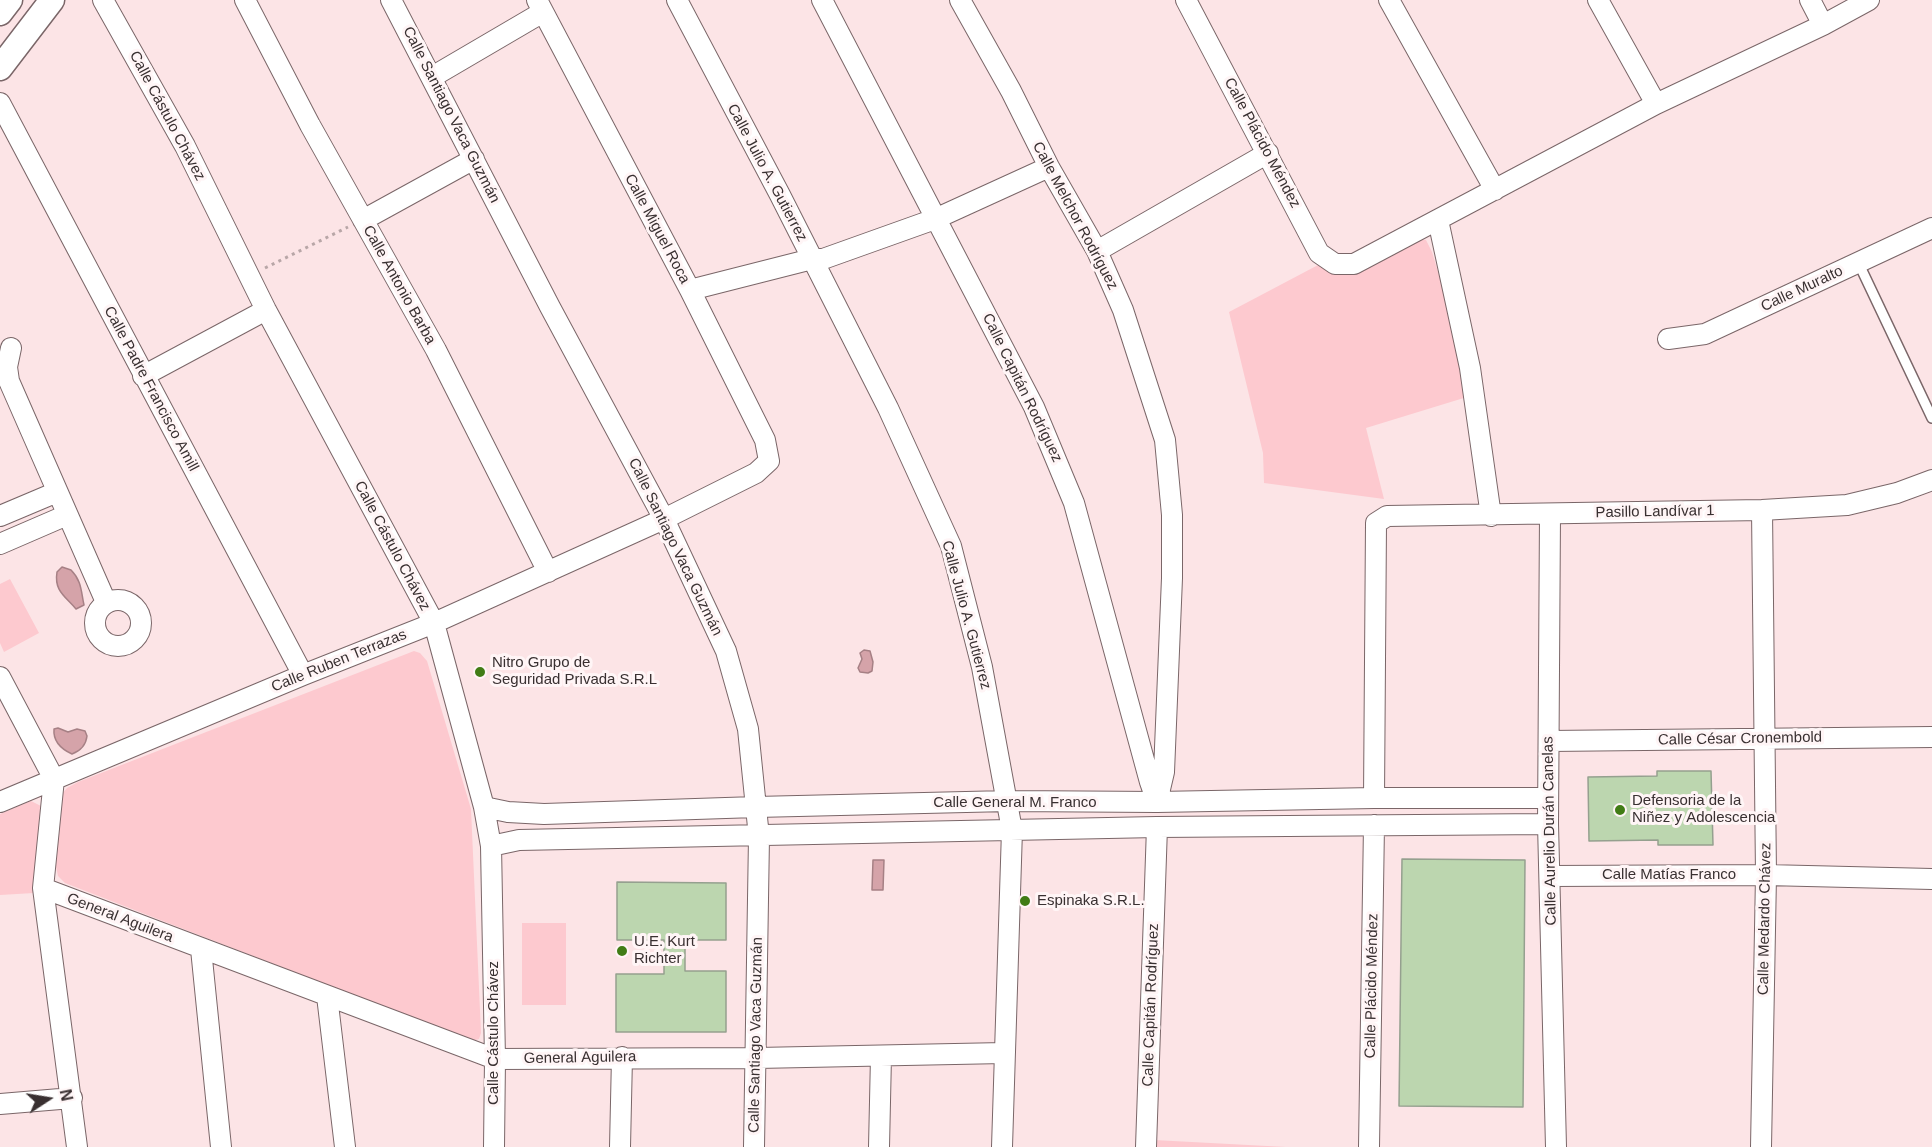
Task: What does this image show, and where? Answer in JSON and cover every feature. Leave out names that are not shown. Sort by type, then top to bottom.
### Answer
[{"type":"street","points":[[0,13],[10,0]]},
{"type":"street","points":[[0,68],[52,0]]},
{"type":"street","name":"Calle Cástulo Chávez","points":[[103,0],[185,146],[266,310],[434,623],[484,807],[491,846],[495,1059],[494,1147]]},
{"type":"street","name":"Calle Antonio Barba","points":[[245,0],[310,125],[436,350],[548,572]]},
{"type":"street","name":"Calle Santiago Vaca Guzmán","points":[[391,0],[550,307],[664,519],[726,651],[748,729],[759,837],[754,1147]]},
{"type":"street","name":"Calle Julio A. Gutierrez","points":[[676,0],[888,408],[951,546],[982,667],[1012,830],[1002,1147]]},
{"type":"street","name":"Calle Capitán Rodríguez","points":[[822,0],[1034,407],[1074,503],[1157,802]]},
{"type":"street","name":"Calle Melchor Rodríguez","points":[[960,0],[1011,91],[1049,168],[1097,251],[1124,310],[1164,440],[1172,514],[1172,578],[1164,772],[1157,802]]},
{"type":"street","name":"Calle Plácido Méndez","points":[[1186,0],[1319,253],[1335,264],[1354,264],[1438,220]]},
{"type":"street","points":[[1389,0],[1495,190]]},
{"type":"street","points":[[1598,0],[1656,104]]},
{"type":"street","points":[[1810,0],[1823,25]]},
{"type":"street","points":[[1491,516],[1470,368],[1438,220],[1656,104],[1823,25],[1869,0]]},
{"type":"street","points":[[432,77],[540,6]]},
{"type":"street","name":"Calle Miguel Roca","points":[[540,6],[690,290],[765,440],[769,461]]},
{"type":"street","name":"Calle Padre Francisco Amill","points":[[0,103],[303,675]]},
{"type":"street","points":[[1097,251],[1268,153]]},
{"type":"street","points":[[363,220],[474,159]]},
{"type":"street","points":[[690,290],[812,259],[823,259],[935,219],[1049,168]]},
{"type":"street","name":"Calle Muralto","points":[[1668,339],[1706,334],[1932,228]]},
{"type":"street","points":[[143,376],[266,310]]},
{"type":"street","points":[[11,348],[7,367],[9,381],[106,602]]},
{"type":"street","name":"Calle Ruben Terrazas","points":[[0,802],[303,675],[434,623],[664,519],[756,473],[769,461]]},
{"type":"street","name":"Pasillo Landívar 1","points":[[1374,798],[1376,523],[1387,516],[1762,510],[1847,505],[1897,493],[1932,480]]},
{"type":"street","points":[[0,516],[57,492]]},
{"type":"street","name":"Calle Medardo Chávez","points":[[1761,1147],[1766,874],[1762,510]]},
{"type":"street","points":[[0,544],[67,515]]},
{"type":"street","name":"Calle Aurelio Durán Canelas","points":[[1550,515],[1548,824],[1556,1147]]},
{"type":"street","points":[[0,677],[54,779],[43,888],[77,1147]]},
{"type":"street","name":"Calle César Cronembold","points":[[1549,741],[1932,737]]},
{"type":"street","name":"Calle General M. Franco","points":[[484,807],[508,812],[544,814],[1008,801],[1157,802],[1548,798]]},
{"type":"street","points":[[1473,799],[1473,824]]},
{"type":"street","name":"Calle General M. Franco","points":[[491,846],[519,840],[759,837],[1157,827],[1548,824]]},
{"type":"street","name":"Calle Plácido Méndez","points":[[1369,1147],[1374,825]]},
{"type":"street","name":"Calle Capitán Rodríguez","points":[[1146,1147],[1157,827]]},
{"type":"street","name":"Calle Matías Franco","points":[[1550,876],[1766,874],[1932,879]]},
{"type":"street","name":"General Aguilera","points":[[43,888],[495,1059],[756,1058],[1004,1053]]},
{"type":"street","points":[[201,949],[221,1147]]},
{"type":"street","points":[[327,996],[345,1147]]},
{"type":"street","points":[[879,1147],[881,1056]]},
{"type":"street","points":[[620,1147],[622,1057]]},
{"type":"street","points":[[0,1104],[72,1098]]},
{"type":"lane","points":[[1858,262],[1932,418]]},
{"type":"path","points":[[250,276],[363,220]]},
{"type":"shaded area","points":[[1417,239],[1426,240],[1432,252],[1455,328],[1467,397],[1366,428],[1384,499],[1264,483],[1263,453],[1229,312],[1320,264],[1335,273],[1348,273]]},
{"type":"shaded area","points":[[62,567],[71,570],[79,582],[84,605],[76,609],[61,593],[57,584],[57,572]]},
{"type":"shaded area","points":[[10,579],[39,633],[4,652],[0,643],[0,584]]},
{"type":"shaded area","points":[[864,650],[870,651],[873,662],[872,671],[868,673],[860,672],[858,668],[862,659],[860,653]]},
{"type":"shaded area","points":[[414,651],[420,653],[427,661],[471,809],[481,1033],[479,1039],[472,1041],[65,883],[58,876],[55,862],[59,797],[67,788]]},
{"type":"shaded area","points":[[58,728],[68,732],[77,729],[85,731],[87,736],[84,745],[72,754],[64,750],[55,737],[54,729]]},
{"type":"shaded area","points":[[31,801],[43,807],[34,893],[0,895],[0,814]]},
{"type":"shaded area","points":[[873,860],[884,860],[883,890],[872,890]]},
{"type":"shaded area","points":[[522,923],[566,923],[566,1005],[522,1005]]},
{"type":"shaded area","points":[[1154,1140],[1286,1147],[1154,1147]]},
{"type":"building","points":[[1657,771],[1711,771],[1713,845],[1658,845],[1658,840],[1589,841],[1588,777],[1657,776]]},
{"type":"building","points":[[1402,859],[1525,860],[1523,1107],[1399,1106]]},
{"type":"building","points":[[617,882],[726,883],[726,940],[685,940],[685,971],[726,971],[726,1032],[616,1032],[616,974],[664,974],[664,940],[617,940]]},
{"type":"place","name":"Nitro Grupo de Seguridad Privada S.R.L","points":[[480,672]]},
{"type":"place","name":"Defensoria de la Niñez y Adolescencia","points":[[1620,810]]},
{"type":"place","name":"Espinaka S.R.L.","points":[[1025,901]]},
{"type":"place","name":"U.E. Kurt Richter","points":[[622,951]]}]
